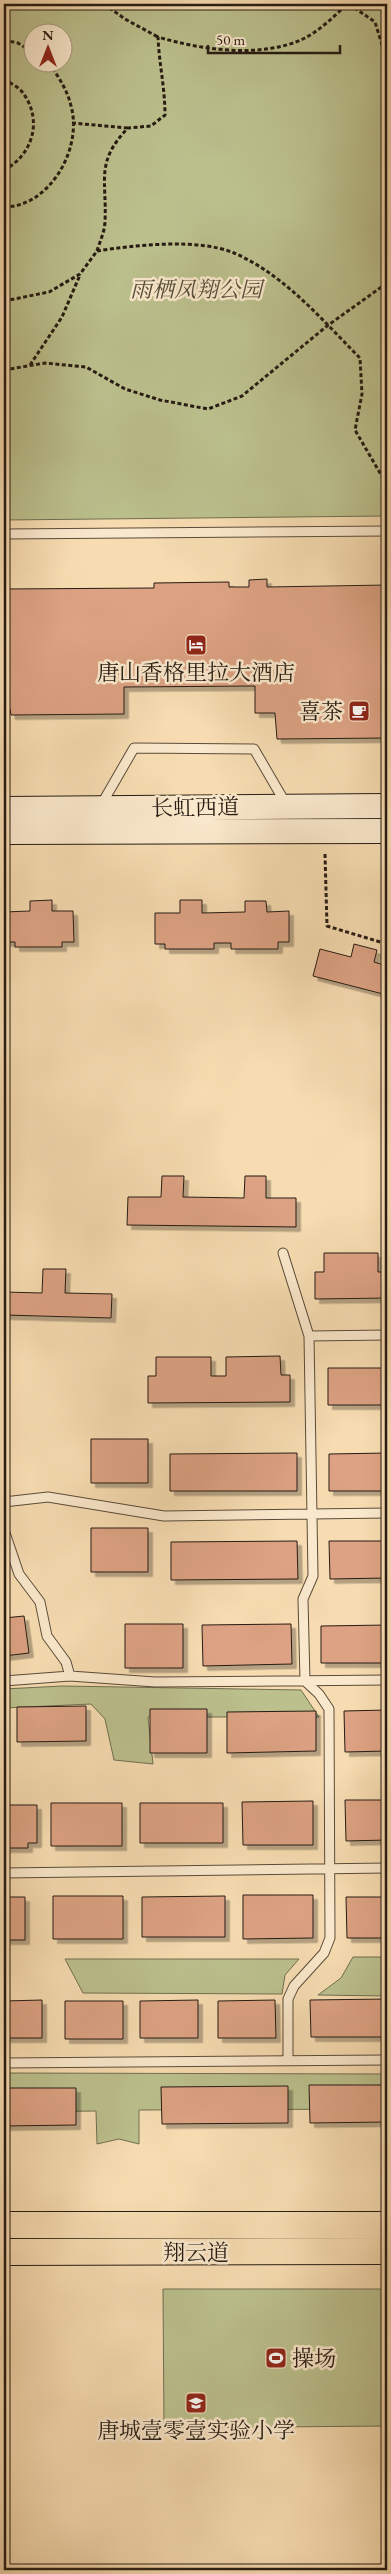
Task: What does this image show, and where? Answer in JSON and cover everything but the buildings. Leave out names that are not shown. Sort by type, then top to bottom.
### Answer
[{"type":"main road","name":"长虹西道","points":[[4,809],[387,806]]},
{"type":"main road","name":"长虹西道","points":[[4,832],[387,831]]},
{"type":"main road","name":"翔云道","points":[[4,2225],[387,2225]]},
{"type":"main road","name":"翔云道","points":[[4,2252],[387,2251]]},
{"type":"lane","points":[[4,534],[387,531]]},
{"type":"lane","points":[[99,809],[134,748],[254,749],[287,806]]},
{"type":"lane","points":[[283,1253],[309,1336],[313,1576],[303,1599],[305,1681],[320,1694],[329,1709],[330,1868],[330,1938],[324,1953],[294,1986],[288,1999],[288,2060]]},
{"type":"lane","points":[[309,1336],[387,1335]]},
{"type":"lane","points":[[4,1502],[48,1497],[164,1516],[387,1513]]},
{"type":"lane","points":[[4,1530],[19,1574],[40,1602],[47,1636],[66,1662],[70,1676]]},
{"type":"lane","points":[[4,1681],[70,1676],[155,1682],[387,1680]]},
{"type":"lane","points":[[4,1874],[387,1868]]},
{"type":"lane","points":[[4,2063],[387,2060]]},
{"type":"path","points":[[104,4],[125,19],[158,37],[187,46],[262,50],[305,38],[348,4],[375,22],[387,61]]},
{"type":"path","points":[[72,123],[128,128],[151,126],[165,115],[165,91],[158,53],[158,37]]},
{"type":"path","points":[[4,40],[22,46]]},
{"type":"path","points":[[4,207],[13,207],[44,193],[64,165],[72,137],[72,108],[62,83],[55,72]]},
{"type":"path","points":[[4,79],[22,92],[33,112],[34,135],[23,155],[4,170]]},
{"type":"path","points":[[29,366],[62,317],[80,274],[97,251],[106,222],[103,189],[106,159],[115,141],[128,128]]},
{"type":"path","points":[[97,251],[160,244],[198,246],[234,252],[274,277],[301,298],[360,358],[362,394],[356,430],[387,485]]},
{"type":"path","points":[[4,302],[50,292],[80,274]]},
{"type":"path","points":[[4,370],[45,363],[86,367],[125,389],[160,400],[208,409],[242,396],[327,326],[387,283]]},
{"type":"path","points":[[325,854],[327,926],[387,944]]},
{"type":"green space","name":"雨栖凤翔公园","points":[[4,4],[387,4],[387,516],[4,520]]},
{"type":"green space","points":[[62,1686],[301,1690],[319,1717],[148,1717],[153,1764],[114,1760],[105,1719],[91,1704],[4,1708],[4,1689]]},
{"type":"green space","points":[[353,1957],[387,1957],[387,1996],[318,1995],[341,1978]]},
{"type":"green space","points":[[65,1959],[299,1959],[285,1975],[282,1994],[83,1993]]},
{"type":"green space","points":[[4,2073],[387,2074],[387,2109],[139,2110],[139,2144],[119,2139],[97,2144],[96,2111],[4,2112]]},
{"type":"green space","name":"操场","points":[[163,2289],[387,2289],[387,2426],[164,2428]]},
{"type":"place","name":"唐山香格里拉大酒店","points":[[196,645]]},
{"type":"place","name":"喜茶","points":[[359,711]]},
{"type":"place","name":"操场","points":[[276,2358]]},
{"type":"place","name":"唐城壹零壹实验小学","points":[[196,2403]]}]
